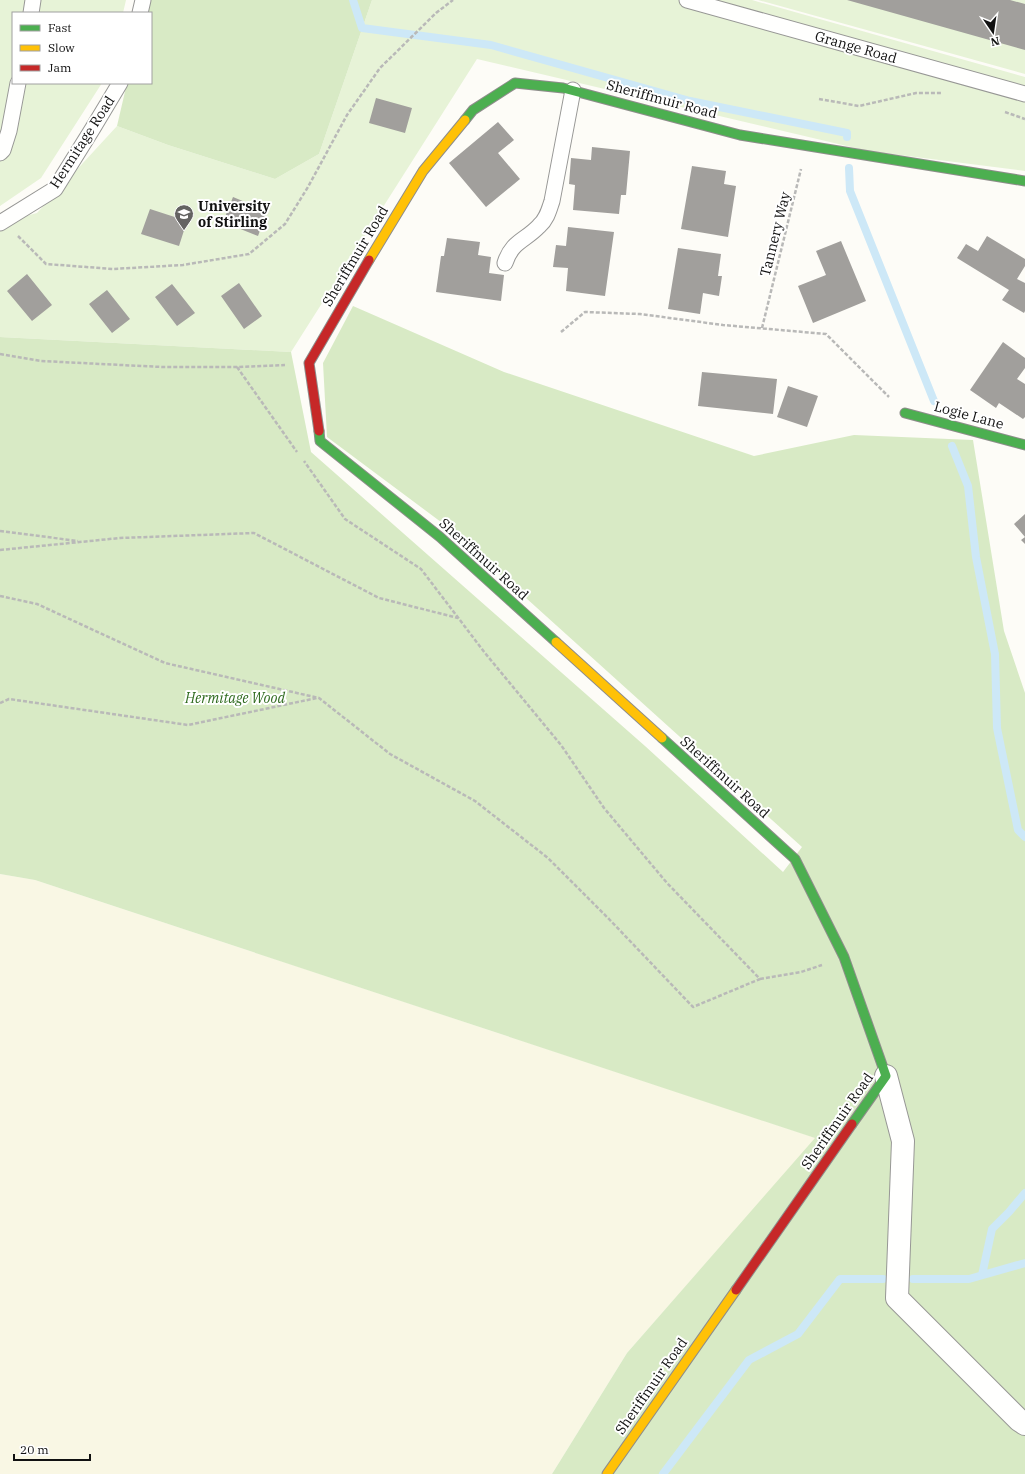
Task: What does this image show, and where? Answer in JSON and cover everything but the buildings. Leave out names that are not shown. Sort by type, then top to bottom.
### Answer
[{"type":"street","name":"Sheriffmuir Road","points":[[607,1474],[886,1076],[844,957],[794,859],[440,537],[320,441],[308,363],[423,171],[473,110],[516,83],[573,90],[740,135],[1025,181]]},
{"type":"street","name":"Logie Lane","points":[[905,413],[1025,445]]},
{"type":"street","points":[[886,1076],[903,1141],[897,1298],[1019,1420],[1025,1424]]},
{"type":"lane","points":[[31,12],[33,0]]},
{"type":"lane","points":[[140,12],[143,0]]},
{"type":"lane","name":"Grange Road","points":[[687,0],[1025,94]]},
{"type":"lane","points":[[0,153],[3,150],[9,131],[18,84]]},
{"type":"lane","name":"Hermitage Road","points":[[2,222],[55,189],[94,128],[119,84]]},
{"type":"lane","points":[[505,263],[508,253],[517,242],[529,235],[548,215],[573,90]]},
{"type":"path","points":[[2,222],[46,264],[113,269],[182,265],[249,254],[285,224],[308,187],[347,115],[380,68],[453,0]]},
{"type":"path","points":[[819,99],[859,106],[916,93],[944,93]]},
{"type":"path","points":[[999,110],[1025,119]]},
{"type":"path","name":"Tannery Way","points":[[762,328],[807,146]]},
{"type":"path","points":[[561,332],[585,312],[640,314],[826,334],[905,413]]},
{"type":"path","points":[[0,354],[41,361],[162,367],[237,368],[308,363]]},
{"type":"path","points":[[237,368],[345,519],[421,569],[485,653],[561,745],[604,808],[662,877],[760,979]]},
{"type":"path","points":[[0,531],[85,541]]},
{"type":"path","points":[[0,550],[120,538],[254,533],[379,598],[458,618]]},
{"type":"path","points":[[0,596],[37,604],[165,663],[319,698],[390,754],[475,801],[548,858],[693,1007],[760,979],[801,972],[844,957]]},
{"type":"path","points":[[0,703],[9,699],[188,725],[319,698]]},
{"type":"shaded area","points":[[0,874],[35,880],[816,1138],[627,1353],[552,1474],[0,1474]]},
{"type":"green space","points":[[0,0],[126,0],[123,12],[12,12],[12,84],[101,84],[41,178],[0,206]]},
{"type":"green space","points":[[146,0],[372,0],[319,154],[275,179],[168,145],[117,126],[127,84],[152,84],[152,12],[143,12]]},
{"type":"green space","name":"University of Stirling","points":[[372,0],[752,0],[1025,77],[1025,171],[868,151],[477,59],[291,352],[0,337],[0,224],[37,213],[117,126],[168,145],[275,179],[319,154]]},
{"type":"green space","points":[[758,0],[1025,0],[1025,74]]},
{"type":"green space","name":"Hermitage Wood","points":[[353,306],[504,372],[754,456],[854,435],[973,440],[1004,631],[1025,693],[1025,1474],[552,1474],[627,1353],[815,1138],[35,880],[0,874],[0,337],[291,352],[311,452],[645,746],[783,872],[802,847],[445,525],[327,437],[323,363]]},
{"type":"waterway","points":[[353,0],[362,28],[491,45],[690,101],[847,133],[847,137]]},
{"type":"waterway","points":[[849,168],[850,191],[934,401]]},
{"type":"waterway","points":[[952,446],[968,486],[976,557],[995,654],[997,728],[1018,830],[1025,837]]},
{"type":"waterway","points":[[982,1275],[992,1229],[1025,1193]]},
{"type":"waterway","points":[[913,1279],[969,1279],[1025,1263]]},
{"type":"waterway","points":[[663,1474],[749,1360],[798,1334],[840,1279],[883,1279]]},
{"type":"traffic: fast","points":[[465,120],[473,110],[515,83],[563,88],[740,135],[1025,181]]},
{"type":"traffic: fast","points":[[905,413],[1025,445]]},
{"type":"traffic: fast","points":[[319,431],[320,441],[440,537],[556,642]]},
{"type":"traffic: fast","points":[[662,738],[795,859],[844,957],[886,1076],[852,1124]]},
{"type":"traffic: slow","points":[[369,260],[423,171],[465,120]]},
{"type":"traffic: slow","points":[[556,642],[662,738]]},
{"type":"traffic: slow","points":[[607,1474],[736,1290]]},
{"type":"traffic: jam","points":[[319,431],[309,363],[369,260]]},
{"type":"traffic: jam","points":[[736,1290],[852,1124]]},
{"type":"place","name":"University of Stirling","points":[[184,231]]}]
